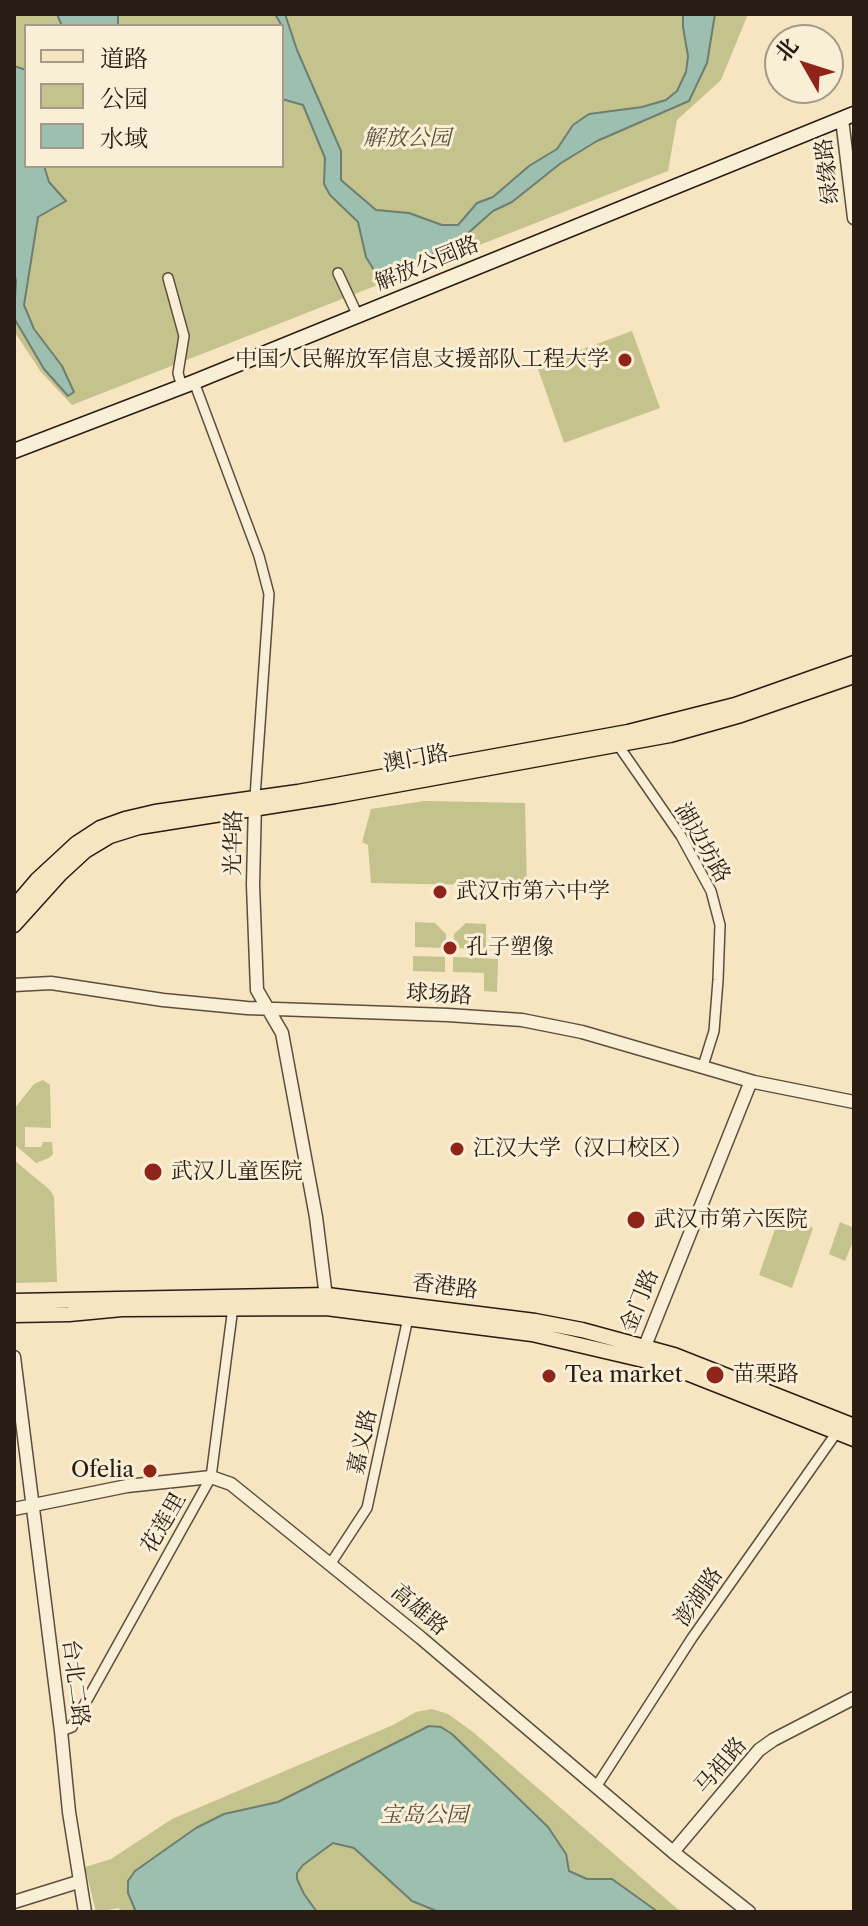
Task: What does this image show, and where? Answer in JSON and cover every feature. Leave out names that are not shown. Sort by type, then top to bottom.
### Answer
[{"type":"main road","name":"解放公园路","points":[[14,451],[188,385],[848,117]]},
{"type":"main road","name":"澳门路","points":[[14,907],[56,860],[100,828],[155,812],[255,803],[298,792],[673,722],[735,705],[854,663]]},
{"type":"main road","name":"澳门路","points":[[14,925],[85,851],[110,836],[139,827],[255,803],[670,735],[741,715],[854,676]]},
{"type":"main road","name":"香港路","points":[[14,1301],[327,1301],[535,1321],[582,1330],[854,1439]]},
{"type":"main road","name":"香港路","points":[[14,1315],[327,1301],[408,1318],[532,1334],[642,1353],[674,1355],[854,1426]]},
{"type":"street","name":"绿缘路","points":[[848,117],[854,218]]},
{"type":"street","points":[[338,273],[358,316]]},
{"type":"street","points":[[168,278],[184,336],[178,373],[188,385]]},
{"type":"street","name":"光华路","points":[[188,385],[259,556],[269,594],[255,803],[253,885],[257,990],[282,1033],[316,1217],[327,1301]]},
{"type":"street","name":"湖边坊路","points":[[618,745],[681,836],[711,891],[720,925],[718,980],[714,1031],[703,1066]]},
{"type":"street","name":"球场路","points":[[14,985],[51,983],[163,1000],[270,1010],[325,1009],[522,1020],[582,1032],[751,1081],[854,1102]]},
{"type":"street","name":"金门路","points":[[642,1353],[751,1081]]},
{"type":"street","name":"花莲里","points":[[61,1731],[72,1727],[211,1477],[233,1307]]},
{"type":"street","name":"嘉义路","points":[[331,1563],[367,1508],[408,1318]]},
{"type":"street","name":"台北二路","points":[[14,1357],[78,1882],[85,1912]]},
{"type":"street","name":"澎湖路","points":[[596,1787],[692,1638],[837,1432]]},
{"type":"street","points":[[14,1509],[127,1486],[211,1477]]},
{"type":"street","name":"高雄路","points":[[211,1477],[231,1484],[331,1563],[673,1852],[749,1912]]},
{"type":"street","name":"马祖路","points":[[673,1852],[759,1750],[854,1698]]},
{"type":"street","points":[[14,1902],[78,1882]]},
{"type":"green space","name":"解放公园","points":[[14,14],[748,14],[721,80],[677,120],[668,171],[72,405],[41,372],[14,331]]},
{"type":"green space","points":[[632,331],[660,408],[564,443],[537,366]]},
{"type":"green space","points":[[425,801],[525,803],[527,886],[371,883],[368,845],[362,842],[371,809]]},
{"type":"green space","points":[[415,922],[435,923],[446,934],[446,948],[415,947]]},
{"type":"green space","points":[[466,923],[486,924],[486,949],[454,948],[454,934]]},
{"type":"green space","points":[[413,956],[445,957],[445,972],[413,971]]},
{"type":"green space","points":[[453,957],[498,959],[497,992],[484,991],[484,973],[453,972]]},
{"type":"green space","points":[[43,1080],[50,1085],[51,1128],[25,1127],[25,1147],[41,1147],[43,1142],[52,1142],[53,1154],[36,1163],[14,1144],[14,1109],[34,1084]]},
{"type":"green space","points":[[14,1160],[50,1190],[54,1197],[57,1282],[14,1283]]},
{"type":"green space","points":[[780,1215],[813,1228],[792,1288],[759,1275]]},
{"type":"green space","points":[[840,1222],[854,1228],[854,1239],[845,1261],[829,1254]]},
{"type":"green space","name":"宝岛公园","points":[[432,1709],[448,1714],[473,1732],[681,1912],[120,1912],[119,1908],[96,1912],[85,1867],[111,1859],[172,1819],[393,1725],[416,1712]]},
{"type":"water","points":[[57,14],[118,14],[118,24],[61,24]]},
{"type":"water","points":[[275,14],[285,14],[297,50],[341,151],[341,180],[376,210],[409,213],[442,225],[458,225],[477,203],[493,197],[529,166],[557,149],[573,125],[589,114],[642,107],[666,100],[677,91],[686,72],[688,56],[683,14],[715,14],[707,63],[689,101],[597,141],[561,163],[512,202],[493,211],[449,250],[384,273],[374,270],[366,257],[358,222],[330,195],[324,184],[325,158],[303,105],[284,100],[284,24]]},
{"type":"water","points":[[14,66],[24,69],[24,168],[45,168],[49,182],[66,201],[38,217],[24,305],[34,329],[62,366],[74,392],[68,396],[44,369],[14,318]]},
{"type":"water","name":"宝岛公园","points":[[429,1726],[441,1727],[452,1734],[548,1827],[566,1854],[569,1871],[587,1879],[612,1879],[658,1912],[439,1912],[412,1901],[354,1848],[333,1843],[297,1873],[304,1894],[317,1912],[136,1912],[128,1893],[128,1881],[135,1871],[196,1828],[224,1814],[278,1802]]},
{"type":"place","name":"中国人民解放军信息支援部队工程大学","points":[[625,360]]},
{"type":"place","name":"武汉市第六中学","points":[[440,892]]},
{"type":"place","name":"孔子塑像","points":[[450,948]]},
{"type":"place","name":"江汉大学（汉口校区）","points":[[457,1149]]},
{"type":"place","name":"武汉儿童医院","points":[[153,1172]]},
{"type":"place","name":"武汉市第六医院","points":[[636,1220]]},
{"type":"place","name":"苗栗路","points":[[715,1375]]},
{"type":"place","name":"Tea market","points":[[549,1376]]},
{"type":"place","name":"Ofelia","points":[[150,1471]]}]
